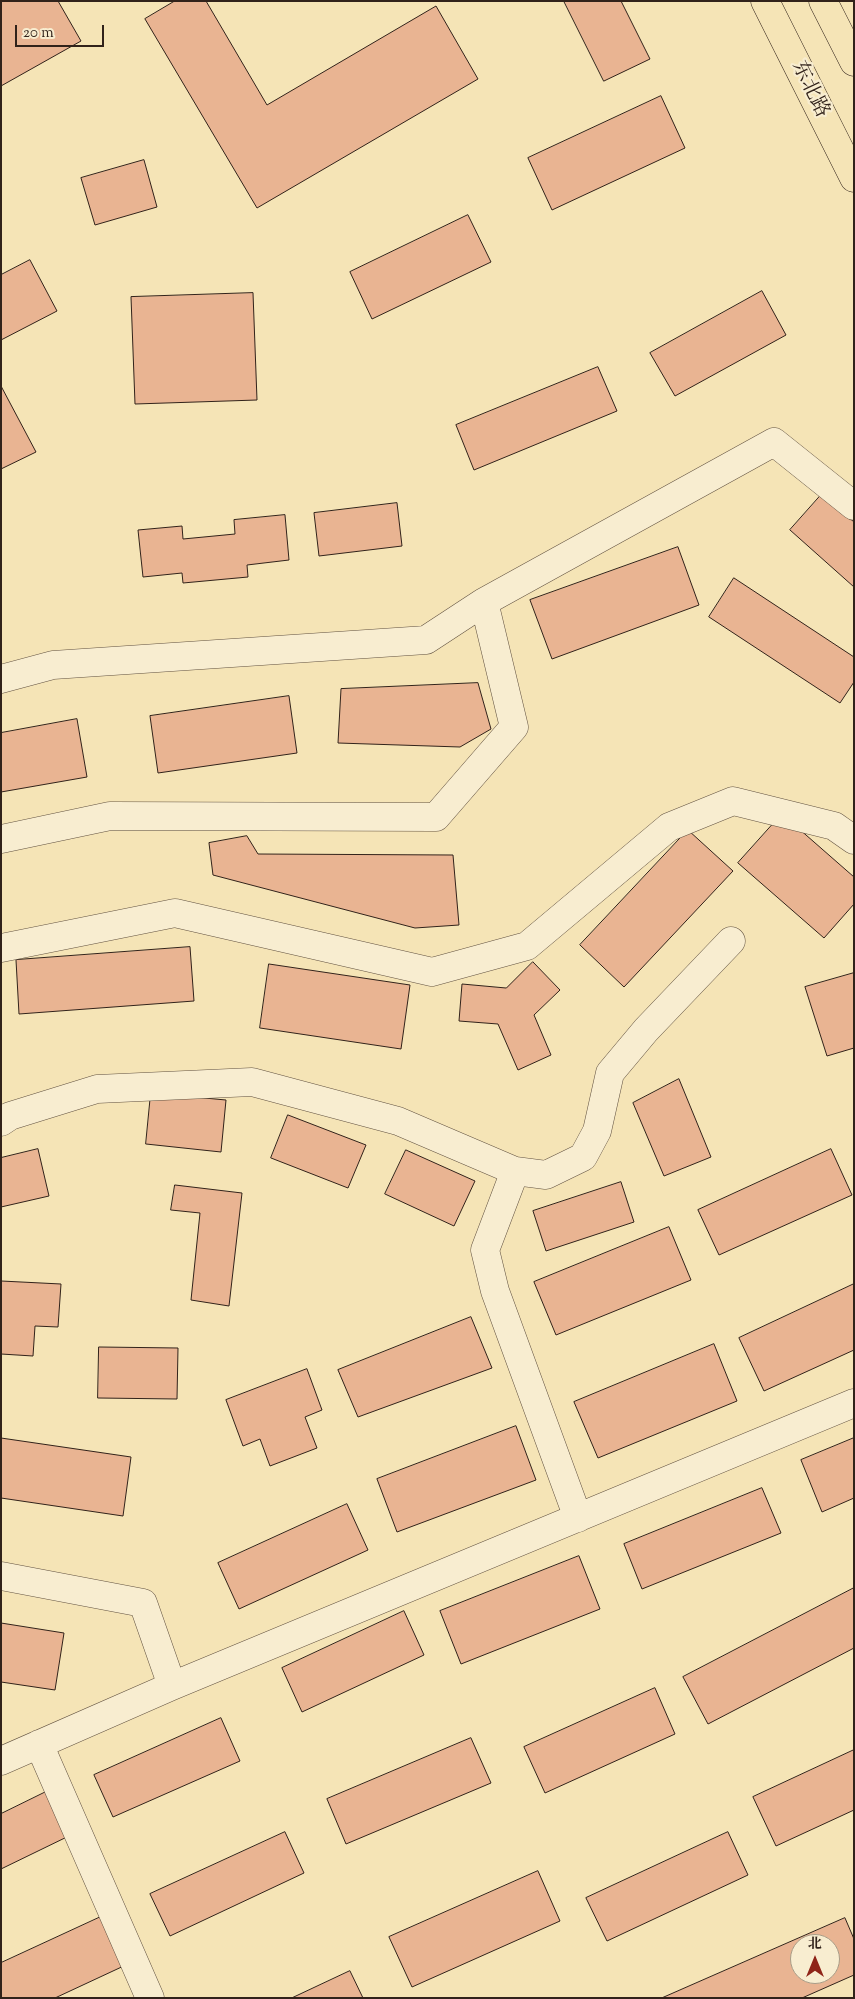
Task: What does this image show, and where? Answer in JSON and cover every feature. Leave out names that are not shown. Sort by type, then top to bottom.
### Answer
[{"type":"main road","name":"东北路","points":[[765,1],[854,178]]},
{"type":"main road","points":[[823,1],[854,62]]},
{"type":"street","points":[[1,679],[53,665],[426,640],[484,602],[774,442],[854,506]]},
{"type":"street","points":[[1,839],[110,816],[436,817],[514,727],[484,602]]},
{"type":"street","points":[[1,948],[175,913],[432,972],[527,946],[669,827],[733,801],[834,826],[854,840]]},
{"type":"street","points":[[1,1122],[10,1116],[97,1090],[252,1082],[398,1120],[515,1171],[546,1175],[583,1158],[597,1131],[610,1073],[646,1030],[731,941]]},
{"type":"street","points":[[515,1171],[485,1250],[495,1291],[578,1518]]},
{"type":"street","points":[[1,1761],[172,1686],[854,1403]]},
{"type":"street","points":[[1,1576],[143,1603],[172,1686]]},
{"type":"street","points":[[39,1744],[150,1998]]},
{"type":"building","points":[[1,1],[58,1],[81,41],[1,86]]},
{"type":"building","points":[[175,1],[206,1],[267,105],[436,6],[478,79],[257,208],[145,19]]},
{"type":"building","points":[[564,1],[621,1],[650,59],[604,81]]},
{"type":"building","points":[[661,96],[685,148],[552,210],[528,158]]},
{"type":"building","points":[[144,160],[157,207],[95,225],[81,178]]},
{"type":"building","points":[[468,215],[491,262],[372,319],[350,272]]},
{"type":"building","points":[[30,260],[57,311],[1,340],[1,275]]},
{"type":"building","points":[[762,291],[786,335],[675,396],[650,353]]},
{"type":"building","points":[[253,293],[257,400],[135,404],[131,297]]},
{"type":"building","points":[[598,367],[617,411],[474,470],[456,425]]},
{"type":"building","points":[[1,386],[36,452],[1,469]]},
{"type":"building","points":[[822,494],[854,522],[854,587],[790,530]]},
{"type":"building","points":[[397,503],[402,546],[319,556],[314,513]]},
{"type":"building","points":[[285,515],[289,560],[247,565],[248,577],[183,583],[182,573],[143,577],[138,530],[182,526],[183,539],[235,534],[234,520]]},
{"type":"building","points":[[678,547],[699,605],[552,659],[530,600]]},
{"type":"building","points":[[734,578],[854,657],[854,682],[840,703],[709,617]]},
{"type":"building","points":[[478,683],[491,729],[460,747],[338,743],[341,689]]},
{"type":"building","points":[[289,696],[297,753],[158,773],[150,716]]},
{"type":"building","points":[[77,719],[87,777],[1,792],[1,733]]},
{"type":"building","points":[[782,814],[854,877],[854,904],[824,938],[738,863]]},
{"type":"building","points":[[688,830],[733,871],[624,987],[580,945]]},
{"type":"building","points":[[247,836],[258,854],[453,855],[459,925],[415,928],[213,875],[209,843]]},
{"type":"building","points":[[190,947],[194,1001],[19,1014],[16,960]]},
{"type":"building","points":[[533,962],[560,990],[534,1015],[551,1055],[518,1070],[498,1024],[459,1021],[462,984],[506,988]]},
{"type":"building","points":[[269,964],[410,985],[401,1049],[260,1028]]},
{"type":"building","points":[[854,973],[854,1048],[827,1056],[805,987]]},
{"type":"building","points":[[679,1079],[711,1157],[664,1176],[633,1103]]},
{"type":"building","points":[[151,1093],[226,1100],[221,1152],[146,1144]]},
{"type":"building","points":[[288,1115],[366,1145],[348,1188],[271,1158]]},
{"type":"building","points":[[38,1149],[49,1196],[1,1207],[1,1158]]},
{"type":"building","points":[[831,1149],[852,1195],[719,1255],[698,1210]]},
{"type":"building","points":[[406,1150],[475,1181],[454,1226],[385,1194]]},
{"type":"building","points":[[621,1182],[634,1222],[546,1251],[533,1211]]},
{"type":"building","points":[[175,1185],[242,1193],[229,1306],[191,1300],[200,1213],[171,1210]]},
{"type":"building","points":[[669,1227],[691,1280],[556,1335],[534,1282]]},
{"type":"building","points":[[1,1281],[61,1284],[58,1327],[35,1326],[33,1356],[1,1354]]},
{"type":"building","points":[[854,1284],[854,1350],[764,1391],[739,1338]]},
{"type":"building","points":[[471,1317],[492,1368],[358,1417],[338,1370]]},
{"type":"building","points":[[714,1344],[737,1401],[598,1458],[574,1402]]},
{"type":"building","points":[[99,1347],[178,1348],[177,1399],[98,1398]]},
{"type":"building","points":[[307,1369],[322,1410],[305,1417],[317,1448],[270,1466],[260,1439],[243,1446],[226,1400]]},
{"type":"building","points":[[516,1426],[536,1480],[397,1532],[377,1479]]},
{"type":"building","points":[[1,1438],[131,1457],[123,1516],[1,1498]]},
{"type":"building","points":[[854,1438],[854,1498],[822,1512],[801,1460]]},
{"type":"building","points":[[762,1488],[781,1533],[642,1589],[624,1544]]},
{"type":"building","points":[[347,1504],[368,1550],[239,1609],[218,1563]]},
{"type":"building","points":[[579,1556],[600,1609],[461,1664],[440,1611]]},
{"type":"building","points":[[854,1588],[854,1648],[708,1724],[683,1677]]},
{"type":"building","points":[[404,1611],[424,1655],[302,1712],[282,1668]]},
{"type":"building","points":[[1,1623],[64,1633],[55,1690],[1,1682]]},
{"type":"building","points":[[655,1688],[675,1734],[545,1793],[524,1747]]},
{"type":"building","points":[[221,1718],[240,1761],[113,1817],[94,1775]]},
{"type":"building","points":[[471,1738],[491,1783],[346,1844],[327,1799]]},
{"type":"building","points":[[854,1750],[854,1810],[776,1846],[753,1797]]},
{"type":"building","points":[[52,1789],[73,1834],[1,1869],[1,1814]]},
{"type":"building","points":[[285,1832],[304,1873],[170,1936],[150,1894]]},
{"type":"building","points":[[728,1832],[748,1875],[607,1941],[586,1898]]},
{"type":"building","points":[[538,1871],[560,1921],[412,1987],[389,1937]]},
{"type":"building","points":[[105,1915],[128,1964],[55,1998],[1,1998],[1,1963]]},
{"type":"building","points":[[845,1918],[854,1939],[854,1975],[840,1981],[840,1934],[808,1934]]},
{"type":"building","points":[[790,1942],[790,1984],[834,1984],[802,1998],[662,1998]]},
{"type":"building","points":[[350,1971],[363,1998],[292,1998]]}]
